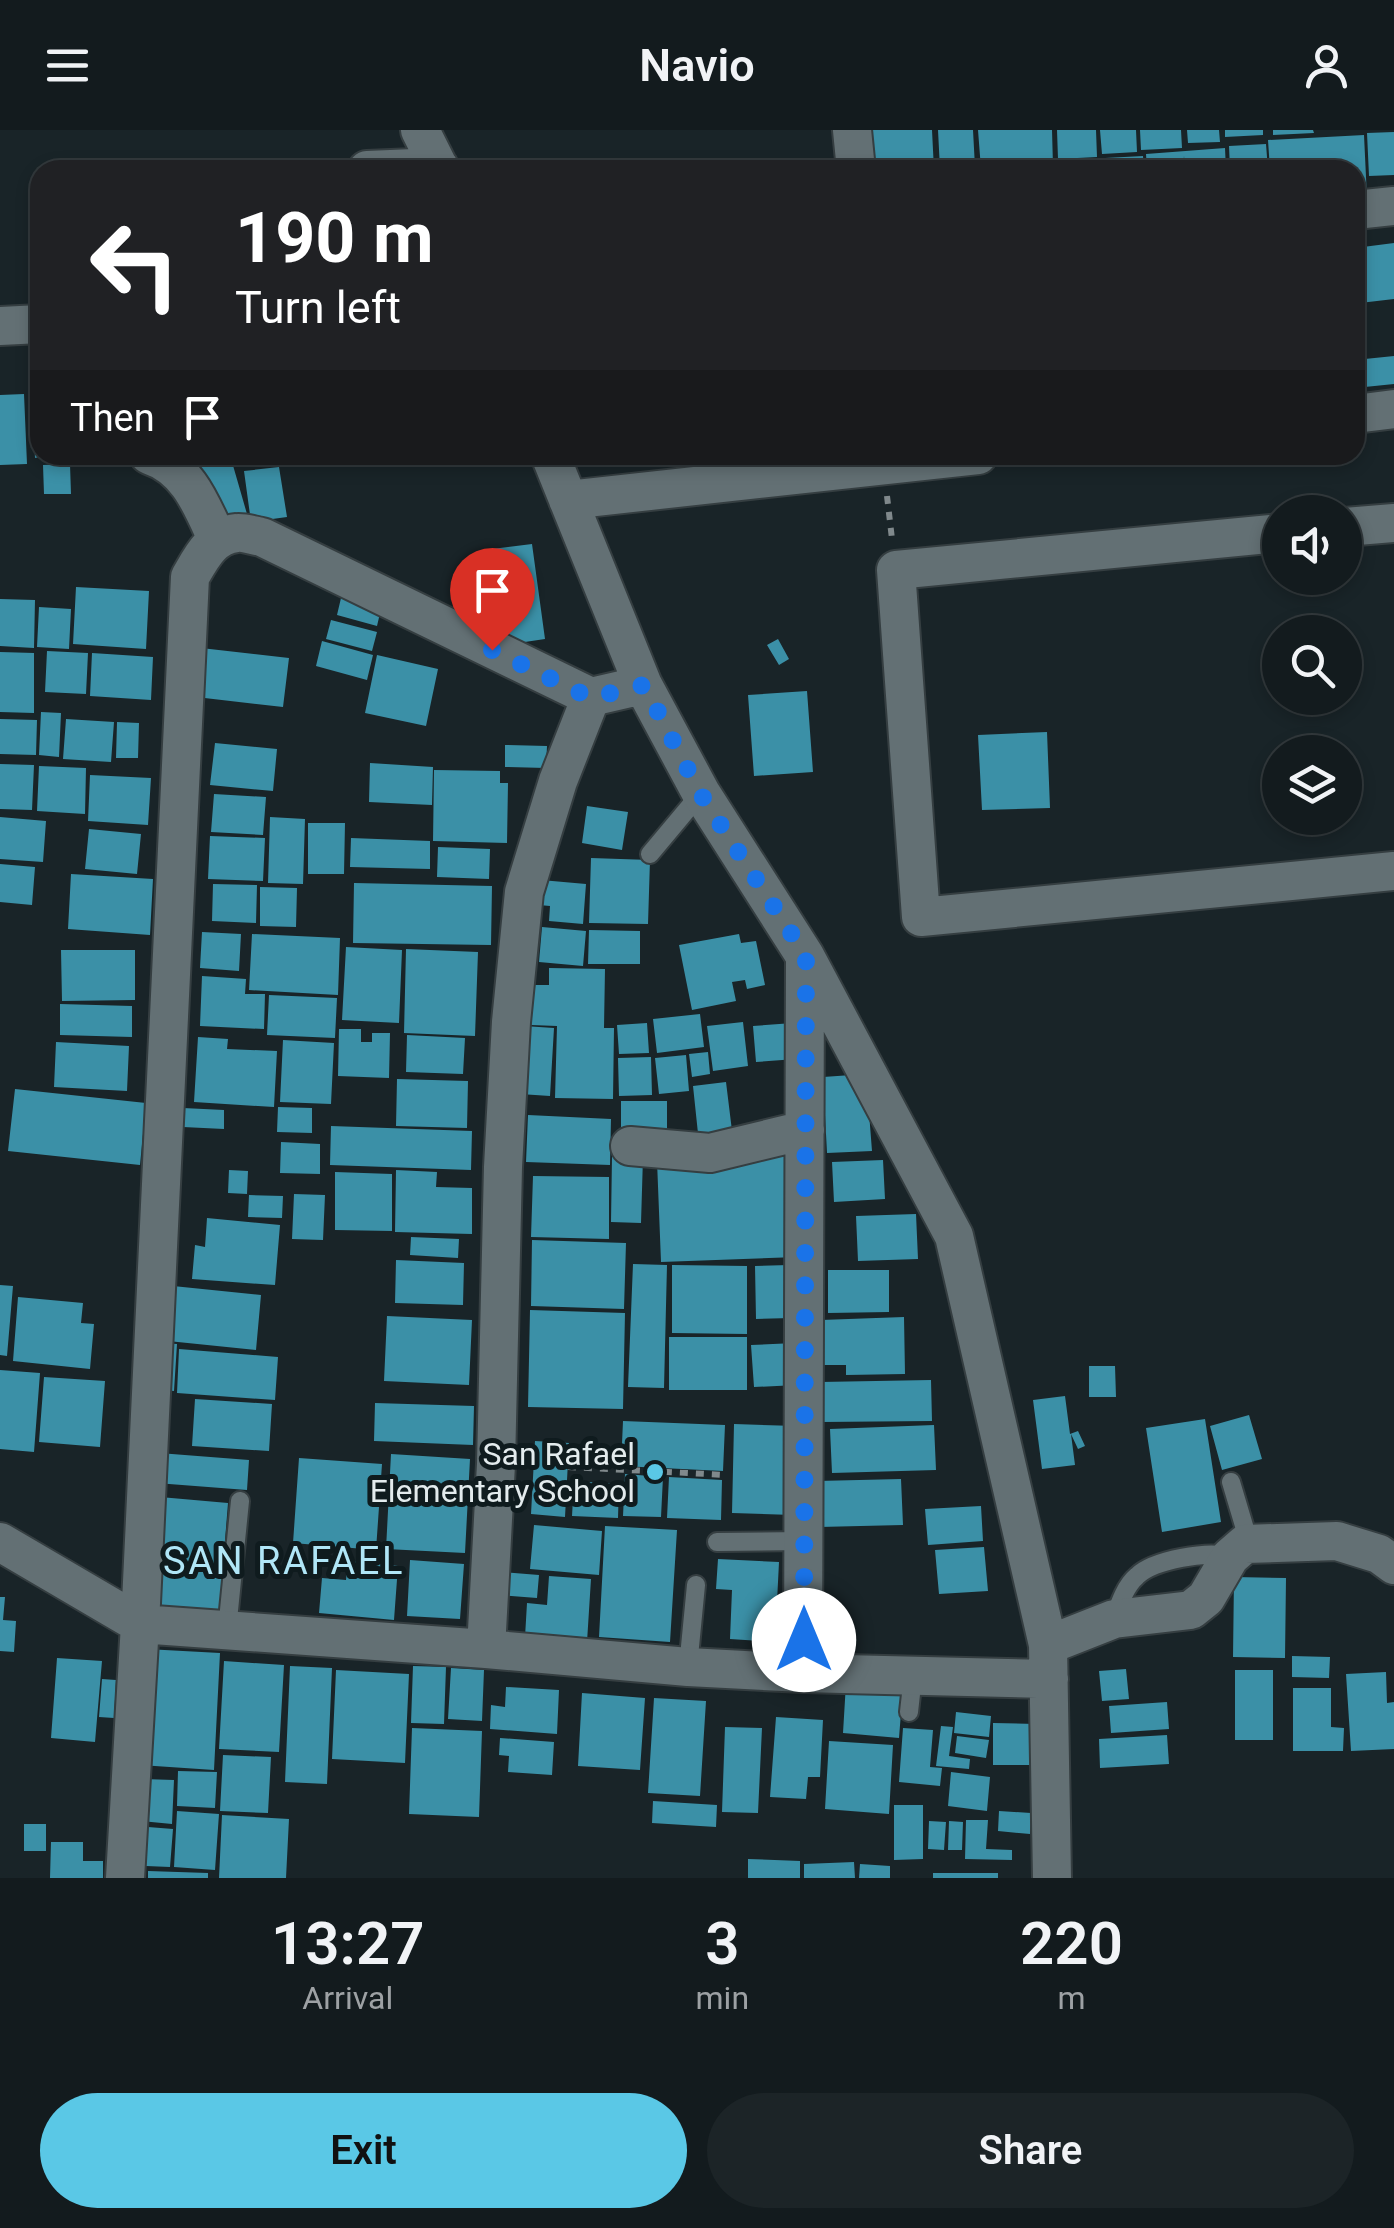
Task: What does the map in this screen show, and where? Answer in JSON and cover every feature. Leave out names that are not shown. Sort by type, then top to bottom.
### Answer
[{"type":"street","points":[[420,130],[435,160]]},
{"type":"street","points":[[852,130],[855,160]]},
{"type":"street","points":[[1365,209],[1394,206]]},
{"type":"street","points":[[0,326],[30,324]]},
{"type":"street","points":[[1365,413],[1394,409]]},
{"type":"street","points":[[167,465],[182,473],[217,539]]},
{"type":"street","points":[[554,465],[644,685],[700,793],[806,956],[954,1236],[1049,1662],[1052,1878]]},
{"type":"street","points":[[568,500],[844,465]]},
{"type":"street","points":[[1362,525],[1394,522]]},
{"type":"street","points":[[125,1878],[190,577],[217,539],[238,532],[262,537],[591,698],[644,685]]},
{"type":"street","points":[[1262,536],[896,570],[922,917],[1394,870]]},
{"type":"street","points":[[486,1649],[496,1464],[503,1167],[511,1022],[524,892],[558,781],[591,698]]},
{"type":"street","points":[[803,1673],[806,956]]},
{"type":"street","points":[[630,1146],[710,1153],[805,1130]]},
{"type":"street","points":[[0,1542],[140,1624],[803,1673],[911,1694],[1049,1662],[1114,1619],[1192,1610],[1206,1598],[1237,1550],[1337,1542],[1379,1554],[1394,1565]]},
{"type":"lane","points":[[650,854],[700,793]]},
{"type":"lane","points":[[1114,1619],[1137,1576],[1164,1562],[1237,1550],[1245,1529],[1231,1482]]},
{"type":"lane","points":[[227,1630],[240,1501]]},
{"type":"lane","points":[[717,1542],[804,1541]]},
{"type":"lane","points":[[688,1667],[696,1585]]},
{"type":"path","points":[[884,465],[896,570]]},
{"type":"path","points":[[568,1467],[727,1475]]},
{"type":"building","points":[[867,130],[932,130],[934,160],[868,160]]},
{"type":"building","points":[[938,130],[973,130],[975,160],[940,160]]},
{"type":"building","points":[[978,130],[1052,130],[1053,160],[980,160]]},
{"type":"building","points":[[1057,130],[1096,130],[1097,157],[1058,159]]},
{"type":"building","points":[[1100,130],[1136,130],[1137,152],[1102,154]]},
{"type":"building","points":[[1140,130],[1181,130],[1182,148],[1141,150]]},
{"type":"building","points":[[1187,130],[1219,130],[1220,142],[1188,143]]},
{"type":"building","points":[[1225,130],[1263,130],[1263,135],[1225,137]]},
{"type":"building","points":[[1273,130],[1313,130],[1314,133],[1273,135]]},
{"type":"building","points":[[1394,132],[1394,175],[1369,176],[1367,133]]},
{"type":"building","points":[[1364,135],[1367,198],[1365,160],[1269,160],[1268,140]]},
{"type":"building","points":[[1266,144],[1267,160],[1230,160],[1229,146]]},
{"type":"building","points":[[1225,148],[1226,160],[1184,160],[1184,156],[1184,160],[1146,160],[1146,154]]},
{"type":"building","points":[[1143,156],[1143,160],[1105,160]]},
{"type":"building","points":[[1394,243],[1394,299],[1365,302],[1365,247]]},
{"type":"building","points":[[1394,356],[1394,384],[1365,387],[1365,359]]},
{"type":"building","points":[[24,394],[27,464],[0,465],[0,395]]},
{"type":"building","points":[[43,465],[70,465],[71,494],[44,494]]},
{"type":"building","points":[[195,465],[233,465],[247,514],[212,524]]},
{"type":"building","points":[[279,467],[287,517],[251,522],[244,471]]},
{"type":"building","points":[[532,544],[545,639],[497,646],[484,550]]},
{"type":"building","points":[[76,587],[149,591],[146,649],[73,644]]},
{"type":"building","points":[[341,598],[381,609],[377,626],[337,615]]},
{"type":"building","points":[[0,599],[35,600],[34,648],[0,646]]},
{"type":"building","points":[[39,607],[71,609],[69,649],[37,647]]},
{"type":"building","points":[[331,620],[377,632],[372,651],[326,639]]},
{"type":"building","points":[[778,639],[789,659],[779,665],[767,645]]},
{"type":"building","points":[[322,641],[373,655],[367,680],[316,666]]},
{"type":"building","points":[[201,648],[289,658],[283,707],[196,697]]},
{"type":"building","points":[[47,651],[88,653],[86,694],[45,692]]},
{"type":"building","points":[[0,652],[34,653],[34,713],[0,712]]},
{"type":"building","points":[[92,653],[153,657],[151,700],[90,696]]},
{"type":"building","points":[[377,655],[438,669],[426,726],[365,713]]},
{"type":"building","points":[[807,691],[813,772],[754,776],[748,695]]},
{"type":"building","points":[[41,712],[61,713],[59,757],[39,755]]},
{"type":"building","points":[[0,719],[37,720],[36,755],[0,754]]},
{"type":"building","points":[[66,719],[114,722],[111,762],[63,759]]},
{"type":"building","points":[[117,722],[139,723],[138,758],[116,758]]},
{"type":"building","points":[[1047,732],[1050,808],[982,810],[978,735]]},
{"type":"building","points":[[215,743],[277,749],[273,791],[210,785]]},
{"type":"building","points":[[505,745],[547,746],[546,768],[505,767]]},
{"type":"building","points":[[370,763],[433,767],[432,805],[369,802]]},
{"type":"building","points":[[0,764],[34,765],[32,810],[0,809]]},
{"type":"building","points":[[39,766],[86,768],[85,814],[37,811]]},
{"type":"building","points":[[434,770],[500,771],[500,783],[508,783],[507,843],[433,841]]},
{"type":"building","points":[[90,775],[151,778],[148,825],[88,821]]},
{"type":"building","points":[[214,794],[266,797],[263,835],[211,832]]},
{"type":"building","points":[[587,806],[628,812],[622,850],[582,843]]},
{"type":"building","points":[[0,817],[46,821],[43,862],[0,859]]},
{"type":"building","points":[[270,817],[305,819],[303,884],[268,883]]},
{"type":"building","points":[[308,823],[345,823],[344,874],[308,874]]},
{"type":"building","points":[[89,829],[141,834],[137,874],[85,869]]},
{"type":"building","points":[[210,836],[265,838],[263,881],[208,879]]},
{"type":"building","points":[[351,838],[430,841],[430,869],[350,867]]},
{"type":"building","points":[[438,847],[490,849],[489,879],[437,877]]},
{"type":"building","points":[[591,858],[650,860],[648,924],[589,923]]},
{"type":"building","points":[[0,864],[35,867],[32,905],[0,902]]},
{"type":"building","points":[[71,874],[153,879],[150,935],[68,929]]},
{"type":"building","points":[[541,880],[586,884],[583,924],[549,921],[550,906],[539,905]]},
{"type":"building","points":[[354,883],[492,886],[491,945],[353,943]]},
{"type":"building","points":[[213,884],[257,885],[256,923],[212,921]]},
{"type":"building","points":[[260,887],[297,888],[296,927],[260,926]]},
{"type":"building","points":[[542,927],[586,931],[583,966],[539,962]]},
{"type":"building","points":[[589,930],[640,931],[640,964],[588,964]]},
{"type":"building","points":[[202,932],[241,934],[239,971],[200,968]]},
{"type":"building","points":[[252,934],[340,938],[338,995],[249,990]]},
{"type":"building","points":[[739,934],[741,943],[756,941],[765,985],[747,989],[745,980],[732,982],[736,1001],[692,1010],[679,945]]},
{"type":"building","points":[[346,947],[402,950],[399,1023],[342,1020]]},
{"type":"building","points":[[406,949],[478,952],[475,1036],[404,1033]]},
{"type":"building","points":[[61,950],[135,950],[135,1000],[62,1001]]},
{"type":"building","points":[[549,968],[605,969],[604,1028],[614,1028],[613,1099],[555,1098],[557,1026],[531,1025],[532,985],[549,985]]},
{"type":"building","points":[[202,976],[246,979],[245,994],[265,994],[264,1029],[200,1026]]},
{"type":"building","points":[[269,995],[337,998],[335,1038],[267,1035]]},
{"type":"building","points":[[60,1004],[132,1006],[132,1037],[60,1035]]},
{"type":"building","points":[[700,1014],[704,1047],[657,1053],[653,1019]]},
{"type":"building","points":[[743,1022],[748,1066],[713,1071],[707,1026]]},
{"type":"building","points":[[647,1023],[649,1053],[619,1054],[617,1025]]},
{"type":"building","points":[[793,1023],[796,1059],[756,1062],[753,1026]]},
{"type":"building","points":[[524,1026],[554,1028],[550,1096],[520,1094]]},
{"type":"building","points":[[339,1029],[361,1029],[361,1042],[372,1042],[372,1033],[390,1033],[389,1078],[338,1076]]},
{"type":"building","points":[[407,1035],[465,1038],[463,1074],[406,1072]]},
{"type":"building","points":[[198,1037],[228,1039],[227,1049],[277,1051],[274,1107],[194,1102]]},
{"type":"building","points":[[283,1040],[334,1043],[331,1104],[280,1102]]},
{"type":"building","points":[[56,1042],[129,1046],[127,1091],[54,1087]]},
{"type":"building","points":[[708,1052],[710,1074],[692,1077],[689,1054]]},
{"type":"building","points":[[686,1055],[689,1091],[659,1094],[655,1058]]},
{"type":"building","points":[[651,1057],[652,1095],[619,1096],[618,1058]]},
{"type":"building","points":[[866,1074],[872,1151],[827,1153],[823,1077]]},
{"type":"building","points":[[397,1079],[468,1081],[467,1128],[396,1126]]},
{"type":"building","points":[[726,1082],[733,1139],[699,1143],[693,1086]]},
{"type":"building","points":[[15,1089],[146,1103],[140,1165],[8,1151]]},
{"type":"building","points":[[621,1101],[667,1101],[667,1138],[621,1138]]},
{"type":"building","points":[[278,1107],[312,1108],[312,1133],[277,1132]]},
{"type":"building","points":[[183,1108],[224,1110],[224,1129],[183,1127]]},
{"type":"building","points":[[528,1115],[611,1119],[610,1165],[526,1162]]},
{"type":"building","points":[[331,1126],[472,1131],[471,1170],[330,1165]]},
{"type":"building","points":[[281,1142],[320,1144],[320,1174],[280,1173]]},
{"type":"building","points":[[612,1156],[643,1157],[641,1223],[611,1222]]},
{"type":"building","points":[[792,1156],[797,1257],[661,1262],[657,1161]]},
{"type":"building","points":[[883,1160],[885,1199],[834,1202],[832,1162]]},
{"type":"building","points":[[229,1170],[248,1171],[247,1194],[228,1193]]},
{"type":"building","points":[[396,1170],[437,1172],[436,1187],[472,1188],[472,1234],[395,1232]]},
{"type":"building","points":[[335,1172],[392,1174],[392,1231],[335,1230]]},
{"type":"building","points":[[533,1176],[609,1177],[609,1239],[531,1237]]},
{"type":"building","points":[[294,1194],[325,1195],[323,1240],[292,1239]]},
{"type":"building","points":[[249,1195],[283,1196],[282,1218],[248,1217]]},
{"type":"building","points":[[916,1214],[918,1259],[858,1261],[856,1216]]},
{"type":"building","points":[[207,1218],[280,1225],[275,1285],[192,1279],[195,1245],[205,1247]]},
{"type":"building","points":[[411,1237],[459,1239],[458,1258],[410,1255]]},
{"type":"building","points":[[532,1240],[626,1243],[624,1309],[531,1306]]},
{"type":"building","points":[[396,1260],[464,1263],[463,1305],[395,1303]]},
{"type":"building","points":[[633,1264],[667,1265],[664,1388],[628,1387]]},
{"type":"building","points":[[672,1265],[747,1266],[747,1334],[672,1333]]},
{"type":"building","points":[[789,1265],[791,1318],[756,1319],[755,1266]]},
{"type":"building","points":[[828,1270],[889,1270],[889,1312],[828,1313]]},
{"type":"building","points":[[0,1285],[13,1286],[7,1356],[0,1355]]},
{"type":"building","points":[[173,1286],[261,1295],[256,1350],[168,1341]]},
{"type":"building","points":[[18,1297],[83,1303],[81,1323],[94,1324],[90,1369],[13,1361]]},
{"type":"building","points":[[530,1310],[625,1313],[623,1409],[528,1407]]},
{"type":"building","points":[[387,1316],[472,1320],[469,1385],[384,1381]]},
{"type":"building","points":[[904,1317],[905,1374],[846,1375],[846,1365],[822,1365],[821,1320]]},
{"type":"building","points":[[669,1337],[747,1337],[747,1390],[669,1390]]},
{"type":"building","points":[[161,1343],[177,1344],[174,1391],[158,1390]]},
{"type":"building","points":[[795,1343],[797,1385],[754,1387],[751,1345]]},
{"type":"building","points":[[179,1349],[278,1357],[275,1400],[177,1393]]},
{"type":"building","points":[[1089,1366],[1115,1366],[1116,1397],[1089,1397]]},
{"type":"building","points":[[0,1370],[40,1373],[34,1452],[0,1449]]},
{"type":"building","points":[[44,1377],[105,1381],[100,1447],[39,1442]]},
{"type":"building","points":[[931,1380],[932,1421],[821,1422],[820,1382]]},
{"type":"building","points":[[1065,1396],[1070,1434],[1078,1431],[1085,1446],[1078,1449],[1071,1434],[1075,1465],[1042,1469],[1033,1400]]},
{"type":"building","points":[[195,1399],[272,1404],[269,1451],[192,1446]]},
{"type":"building","points":[[375,1403],[474,1406],[473,1445],[374,1441]]},
{"type":"building","points":[[1249,1415],[1262,1459],[1222,1470],[1210,1426]]},
{"type":"building","points":[[1205,1419],[1221,1522],[1162,1532],[1146,1428]]},
{"type":"building","points":[[623,1421],[725,1425],[723,1471],[621,1466]]},
{"type":"building","points":[[734,1424],[796,1426],[793,1515],[732,1513]]},
{"type":"building","points":[[934,1425],[936,1470],[832,1473],[830,1429]]},
{"type":"building","points":[[535,1441],[569,1443],[565,1517],[531,1514]]},
{"type":"building","points":[[159,1453],[249,1460],[247,1490],[156,1483]]},
{"type":"building","points":[[391,1454],[470,1459],[465,1553],[386,1549]]},
{"type":"building","points":[[299,1458],[382,1464],[376,1550],[293,1543]]},
{"type":"building","points":[[625,1474],[663,1477],[661,1517],[623,1516]]},
{"type":"building","points":[[669,1477],[722,1480],[721,1520],[667,1518]]},
{"type":"building","points":[[901,1479],[903,1525],[819,1527],[817,1481]]},
{"type":"building","points":[[574,1481],[619,1484],[618,1518],[572,1516]]},
{"type":"building","points":[[160,1497],[228,1503],[219,1615],[151,1609]]},
{"type":"building","points":[[981,1506],[983,1541],[928,1545],[925,1509]]},
{"type":"building","points":[[534,1525],[602,1531],[599,1575],[530,1569]]},
{"type":"building","points":[[605,1526],[677,1530],[670,1642],[599,1637]]},
{"type":"building","points":[[984,1547],[988,1591],[939,1594],[935,1550]]},
{"type":"building","points":[[718,1559],[779,1562],[775,1642],[730,1639],[732,1590],[716,1589]]},
{"type":"building","points":[[410,1560],[464,1564],[460,1619],[407,1616]]},
{"type":"building","points":[[348,1561],[398,1566],[394,1620],[319,1613],[322,1578],[346,1580]]},
{"type":"building","points":[[501,1572],[539,1575],[537,1598],[499,1595]]},
{"type":"building","points":[[549,1576],[591,1579],[587,1642],[525,1637],[527,1603],[547,1605]]},
{"type":"building","points":[[1234,1577],[1286,1578],[1285,1658],[1233,1657]]},
{"type":"building","points":[[0,1597],[5,1597],[3,1620],[16,1621],[14,1652],[0,1651]]},
{"type":"building","points":[[146,1649],[220,1653],[214,1770],[140,1765]]},
{"type":"building","points":[[1292,1656],[1330,1657],[1329,1678],[1292,1677]]},
{"type":"building","points":[[57,1658],[102,1661],[95,1742],[51,1738]]},
{"type":"building","points":[[224,1661],[284,1665],[279,1752],[219,1749]]},
{"type":"building","points":[[290,1666],[332,1668],[327,1784],[285,1782]]},
{"type":"building","points":[[413,1666],[446,1667],[444,1724],[411,1723]]},
{"type":"building","points":[[451,1668],[484,1670],[482,1721],[448,1719]]},
{"type":"building","points":[[1126,1669],[1129,1699],[1102,1701],[1099,1671]]},
{"type":"building","points":[[336,1670],[409,1674],[405,1763],[332,1759]]},
{"type":"building","points":[[1235,1670],[1273,1670],[1273,1740],[1235,1740]]},
{"type":"building","points":[[1386,1672],[1387,1703],[1394,1702],[1394,1749],[1351,1751],[1346,1674]]},
{"type":"building","points":[[102,1679],[116,1680],[114,1718],[99,1717]]},
{"type":"building","points":[[846,1683],[903,1687],[899,1738],[843,1733]]},
{"type":"building","points":[[506,1687],[559,1690],[557,1734],[490,1729],[491,1705],[505,1707]]},
{"type":"building","points":[[1293,1688],[1331,1688],[1331,1727],[1344,1728],[1343,1751],[1293,1751]]},
{"type":"building","points":[[582,1693],[645,1698],[640,1770],[578,1766]]},
{"type":"building","points":[[654,1698],[706,1701],[700,1796],[648,1793]]},
{"type":"building","points":[[1167,1702],[1169,1729],[1111,1733],[1109,1706]]},
{"type":"building","points":[[956,1712],[991,1716],[989,1737],[954,1733]]},
{"type":"building","points":[[776,1717],[823,1720],[820,1777],[808,1777],[806,1799],[770,1797]]},
{"type":"building","points":[[993,1723],[1036,1724],[1036,1765],[993,1765]]},
{"type":"building","points":[[941,1726],[953,1727],[949,1756],[970,1759],[969,1769],[936,1766]]},
{"type":"building","points":[[725,1727],[762,1728],[758,1813],[722,1812]]},
{"type":"building","points":[[412,1728],[482,1731],[479,1817],[409,1814]]},
{"type":"building","points":[[903,1728],[933,1730],[930,1767],[942,1768],[940,1786],[899,1782]]},
{"type":"building","points":[[1167,1735],[1169,1764],[1100,1768],[1099,1739]]},
{"type":"building","points":[[957,1736],[989,1740],[986,1758],[955,1753]]},
{"type":"building","points":[[500,1738],[554,1742],[552,1775],[508,1772],[509,1756],[499,1755]]},
{"type":"building","points":[[829,1741],[893,1745],[889,1814],[825,1809]]},
{"type":"building","points":[[223,1755],[271,1757],[268,1813],[220,1811]]},
{"type":"building","points":[[178,1771],[217,1772],[215,1808],[177,1806]]},
{"type":"building","points":[[951,1772],[990,1777],[987,1811],[948,1806]]},
{"type":"building","points":[[143,1779],[174,1780],[172,1824],[141,1821]]},
{"type":"building","points":[[653,1801],[717,1805],[716,1827],[652,1823]]},
{"type":"building","points":[[894,1805],[923,1805],[923,1859],[894,1860]]},
{"type":"building","points":[[177,1811],[219,1814],[215,1870],[174,1867]]},
{"type":"building","points":[[999,1811],[1031,1813],[1030,1834],[998,1831]]},
{"type":"building","points":[[222,1815],[289,1819],[286,1878],[219,1878]]},
{"type":"building","points":[[966,1820],[988,1820],[986,1849],[1012,1850],[1012,1860],[965,1859]]},
{"type":"building","points":[[929,1821],[946,1822],[944,1850],[928,1849]]},
{"type":"building","points":[[949,1821],[963,1822],[962,1850],[948,1850]]},
{"type":"building","points":[[24,1824],[46,1824],[46,1851],[24,1851]]},
{"type":"building","points":[[148,1827],[173,1829],[170,1867],[146,1866]]},
{"type":"building","points":[[51,1842],[83,1842],[83,1861],[103,1861],[103,1878],[50,1878]]},
{"type":"building","points":[[748,1859],[800,1861],[800,1878],[748,1878]]},
{"type":"building","points":[[854,1862],[855,1878],[804,1878],[804,1864]]},
{"type":"building","points":[[860,1864],[890,1866],[890,1878],[859,1878]]},
{"type":"building","points":[[148,1871],[208,1873],[208,1878],[148,1878]]},
{"type":"building","points":[[933,1873],[998,1873],[998,1878],[933,1878]]},
{"type":"place","name":"San Rafael Elementary School","points":[[655,1472]]},
{"type":"district","name":"SAN RAFAEL","points":[[284,1561]]},
{"type":"route","points":[[492,650],[591,698],[644,685],[700,793],[806,956],[804,1640]]}]
